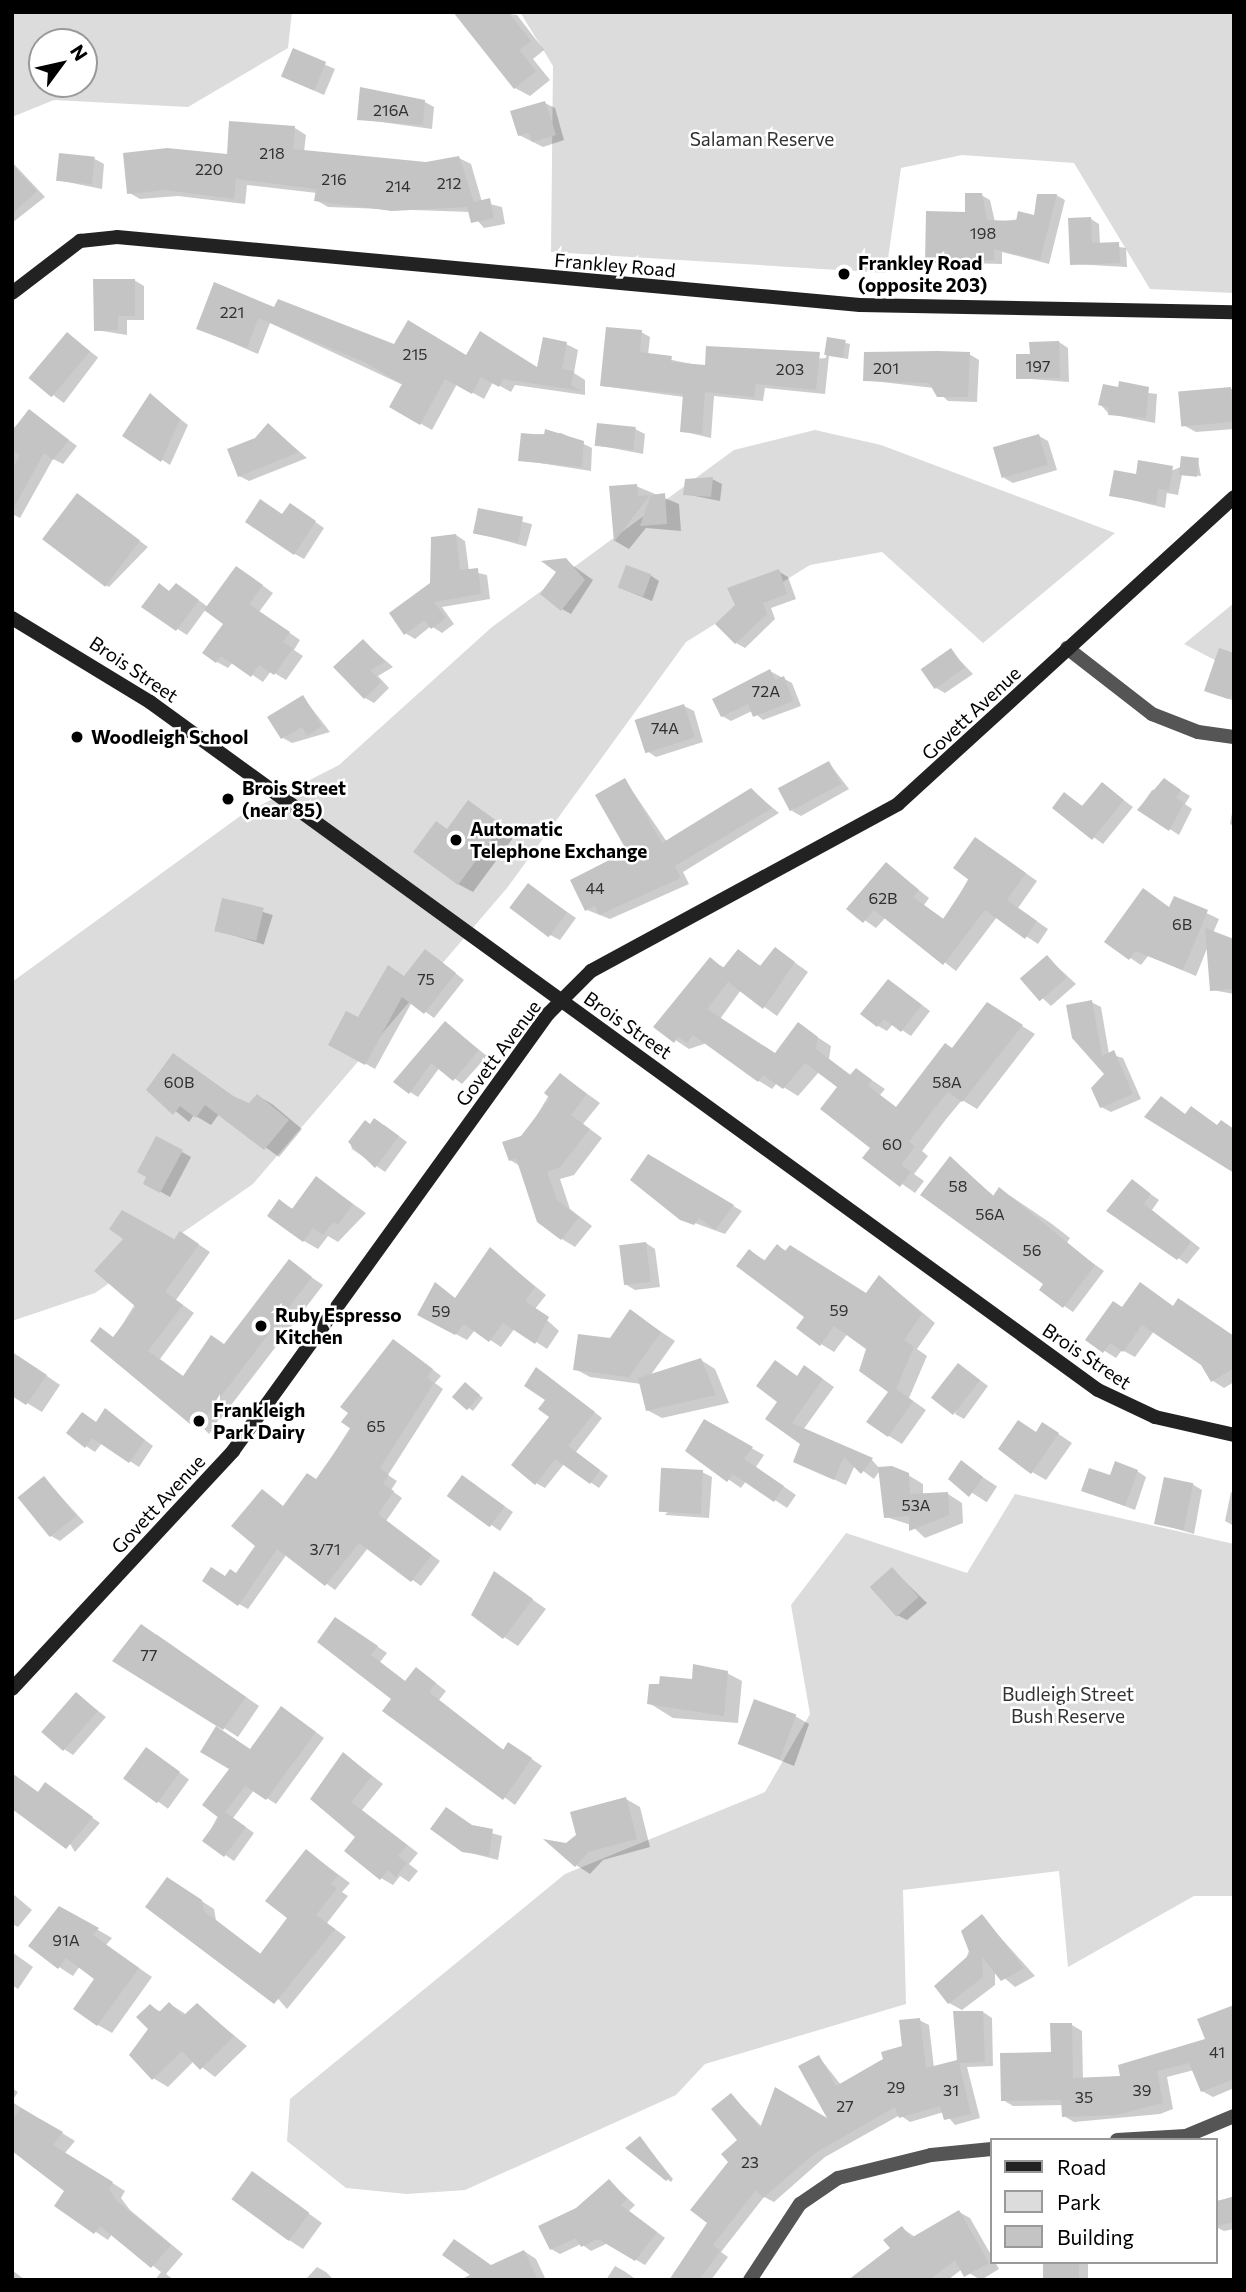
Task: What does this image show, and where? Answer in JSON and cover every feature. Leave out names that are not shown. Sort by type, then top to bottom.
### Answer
[{"type":"street","name":"Frankley Road","points":[[12,293],[80,241],[117,237],[860,305],[1234,312]]},
{"type":"street","name":"Govett Avenue","points":[[12,1689],[233,1451],[562,1002],[602,964],[898,804],[1234,497]]},
{"type":"street","name":"Brois Street","points":[[12,618],[150,702],[1098,1390],[1155,1417],[1234,1435]]},
{"type":"street","points":[[1067,648],[1152,714],[1198,732],[1234,737]]},
{"type":"street","points":[[1152,2138],[1186,2136],[1234,2116]]},
{"type":"street","points":[[750,2280],[800,2204],[838,2178],[931,2155],[990,2149]]},
{"type":"green space","points":[[12,12],[292,12],[288,48],[188,107],[54,100],[12,117]]},
{"type":"green space","name":"Salaman Reserve","points":[[520,12],[1234,12],[1234,293],[1150,289],[1074,163],[962,155],[901,168],[886,273],[551,252],[553,66]]},
{"type":"green space","points":[[815,430],[881,445],[1115,533],[983,643],[882,552],[810,565],[686,642],[507,888],[253,1184],[95,1293],[12,1321],[12,982],[243,814],[339,765],[492,627],[734,450]]},
{"type":"green space","points":[[1234,603],[1234,670],[1184,644]]},
{"type":"green space","name":"Budleigh Street Bush Reserve","points":[[1015,1494],[1234,1544],[1234,1896],[1194,1896],[1068,1967],[1059,1871],[903,1890],[906,2004],[705,2064],[676,2095],[465,2190],[407,2194],[346,2188],[287,2141],[290,2099],[565,1874],[765,1792],[810,1714],[791,1605],[846,1533],[967,1573]]},
{"type":"building","points":[[453,12],[508,12],[531,41],[519,50],[536,71],[514,89]]},
{"type":"building","points":[[293,48],[326,62],[314,91],[281,77]]},
{"type":"building","points":[[360,87],[425,100],[423,125],[357,120]]},
{"type":"building","points":[[545,101],[556,135],[532,142],[529,133],[518,136],[510,111]]},
{"type":"building","points":[[229,121],[295,126],[293,149],[426,162],[459,156],[474,202],[490,198],[494,218],[471,223],[467,207],[392,211],[314,201],[316,189],[236,179],[234,199],[165,190],[127,194],[123,153],[167,148],[227,154]]},
{"type":"building","points":[[59,153],[95,157],[92,185],[56,181]]},
{"type":"building","points":[[12,165],[37,191],[12,214]]},
{"type":"building","points":[[965,193],[982,193],[987,220],[1016,221],[1018,211],[1034,215],[1037,194],[1057,194],[1040,260],[994,249],[994,260],[925,263],[926,211],[965,212]]},
{"type":"building","points":[[1091,217],[1092,243],[1119,242],[1120,263],[1070,265],[1068,218]]},
{"type":"building","points":[[93,279],[135,279],[135,316],[118,316],[118,330],[94,331]]},
{"type":"building","points":[[214,282],[274,307],[278,299],[394,344],[408,320],[466,355],[480,331],[537,367],[543,337],[567,342],[562,369],[574,371],[571,385],[581,391],[503,379],[499,387],[481,377],[472,394],[445,379],[420,425],[389,407],[402,384],[364,362],[258,318],[247,348],[196,329]]},
{"type":"building","points":[[606,327],[642,330],[640,352],[672,356],[671,362],[705,365],[706,346],[820,352],[816,390],[756,384],[754,397],[705,392],[702,434],[680,432],[683,394],[600,386]]},
{"type":"building","points":[[67,332],[90,351],[51,397],[28,378]]},
{"type":"building","points":[[827,337],[846,340],[843,358],[824,355]]},
{"type":"building","points":[[1059,341],[1060,378],[1016,379],[1016,354],[1030,354],[1029,342]]},
{"type":"building","points":[[864,352],[970,352],[968,397],[937,397],[929,383],[863,381]]},
{"type":"building","points":[[1119,381],[1149,387],[1146,418],[1108,415],[1109,408],[1098,405],[1103,384],[1118,387]]},
{"type":"building","points":[[1231,387],[1234,422],[1181,426],[1178,392]]},
{"type":"building","points":[[150,393],[180,419],[161,462],[122,436]]},
{"type":"building","points":[[29,409],[69,440],[53,460],[44,453],[12,511],[12,470],[20,455],[12,449],[12,431]]},
{"type":"building","points":[[268,423],[299,452],[238,477],[227,449],[255,438]]},
{"type":"building","points":[[597,423],[636,427],[633,450],[595,446]]},
{"type":"building","points":[[545,429],[584,441],[582,467],[518,461],[521,433],[544,435]]},
{"type":"building","points":[[1039,434],[1048,465],[1002,478],[993,447]]},
{"type":"building","points":[[1181,456],[1199,458],[1197,477],[1179,475]]},
{"type":"building","points":[[1138,460],[1173,466],[1169,491],[1158,489],[1156,504],[1109,496],[1114,470],[1136,474]]},
{"type":"building","points":[[713,477],[711,497],[683,495],[685,479]]},
{"type":"building","points":[[637,484],[638,496],[650,495],[614,542],[609,486]]},
{"type":"building","points":[[77,493],[140,541],[105,587],[42,539]]},
{"type":"building","points":[[665,493],[667,524],[640,526],[651,495]]},
{"type":"building","points":[[260,499],[282,514],[290,503],[316,521],[294,555],[245,522]]},
{"type":"building","points":[[478,508],[523,517],[518,542],[473,534]]},
{"type":"building","points":[[456,534],[460,570],[478,568],[481,594],[434,602],[446,618],[431,629],[424,620],[404,635],[389,613],[430,583],[431,537]]},
{"type":"building","points":[[566,558],[585,580],[561,611],[540,594],[556,572],[541,561]]},
{"type":"building","points":[[626,565],[651,574],[643,597],[618,588]]},
{"type":"building","points":[[236,566],[263,585],[249,604],[290,632],[283,642],[293,648],[274,675],[259,665],[251,677],[221,656],[216,663],[202,653],[223,624],[204,610]]},
{"type":"building","points":[[779,569],[787,594],[763,603],[767,614],[735,644],[715,624],[735,605],[727,588]]},
{"type":"building","points":[[159,583],[169,591],[176,583],[199,600],[176,631],[141,607]]},
{"type":"building","points":[[363,639],[385,662],[370,670],[381,682],[364,699],[333,667]]},
{"type":"building","points":[[951,648],[965,668],[934,689],[921,669]]},
{"type":"building","points":[[1219,648],[1234,653],[1234,694],[1228,699],[1204,691]]},
{"type":"building","points":[[770,669],[775,680],[784,676],[793,701],[753,717],[748,704],[721,717],[712,699]]},
{"type":"building","points":[[303,695],[322,726],[307,736],[302,727],[281,739],[267,717]]},
{"type":"building","points":[[684,704],[695,737],[645,753],[635,720]]},
{"type":"building","points":[[829,761],[841,784],[790,811],[778,788]]},
{"type":"building","points":[[625,778],[662,843],[751,788],[772,808],[675,866],[681,878],[599,915],[595,906],[585,911],[570,880],[627,851],[595,795]]},
{"type":"building","points":[[1164,778],[1181,790],[1176,798],[1184,803],[1169,831],[1137,810]]},
{"type":"building","points":[[1102,782],[1124,800],[1092,840],[1052,808],[1064,792],[1082,806]]},
{"type":"building","name":"Automatic Telephone Exchange","points":[[468,800],[502,825],[458,885],[413,852],[436,821],[447,829]]},
{"type":"building","points":[[975,837],[1026,873],[1007,900],[1037,921],[1025,939],[985,910],[943,965],[874,910],[863,923],[846,909],[886,862],[919,890],[913,897],[943,919],[969,880],[953,868]]},
{"type":"building","points":[[528,883],[567,912],[548,937],[509,908]]},
{"type":"building","points":[[1143,888],[1169,907],[1174,896],[1208,910],[1183,970],[1135,951],[1129,960],[1104,942]]},
{"type":"building","points":[[222,898],[264,908],[256,941],[214,931]]},
{"type":"building","points":[[1205,928],[1234,939],[1234,989],[1210,991]]},
{"type":"building","points":[[775,947],[795,962],[763,1009],[728,982],[707,1009],[775,1053],[798,1022],[818,1037],[816,1049],[850,1075],[856,1068],[872,1080],[868,1086],[896,1107],[945,1043],[952,1048],[987,1002],[1023,1025],[962,1102],[948,1092],[933,1110],[909,1142],[915,1146],[901,1165],[911,1172],[900,1187],[862,1158],[870,1148],[820,1109],[837,1087],[805,1063],[783,1089],[763,1075],[758,1082],[693,1035],[687,1043],[678,1037],[674,1043],[653,1027],[710,957],[723,968],[738,949],[760,966]]},
{"type":"building","points":[[425,949],[456,973],[424,1014],[402,997],[365,1065],[328,1045],[346,1011],[358,1017],[388,965],[404,976]]},
{"type":"building","points":[[1047,955],[1067,978],[1040,1001],[1020,979]]},
{"type":"building","points":[[888,979],[922,1005],[901,1032],[884,1019],[877,1027],[860,1014]]},
{"type":"building","points":[[1092,1000],[1102,1056],[1114,1050],[1133,1094],[1100,1108],[1091,1088],[1104,1074],[1072,1038],[1066,1005]]},
{"type":"building","points":[[445,1021],[479,1050],[453,1081],[431,1063],[409,1094],[393,1082]]},
{"type":"building","points":[[173,1053],[233,1096],[249,1103],[257,1094],[289,1120],[264,1150],[205,1105],[196,1118],[180,1106],[173,1115],[146,1090]]},
{"type":"building","points":[[560,1073],[587,1094],[571,1115],[590,1129],[560,1167],[547,1172],[557,1200],[579,1217],[561,1240],[537,1222],[516,1158],[509,1161],[502,1142],[521,1136],[550,1098],[544,1093]]},
{"type":"building","points":[[1161,1096],[1185,1114],[1191,1106],[1217,1125],[1221,1120],[1234,1129],[1234,1173],[1144,1117]]},
{"type":"building","points":[[374,1118],[399,1136],[375,1168],[348,1142],[365,1120],[370,1124]]},
{"type":"building","points":[[156,1136],[183,1150],[160,1193],[143,1184],[146,1177],[137,1172]]},
{"type":"building","points":[[648,1154],[734,1205],[715,1230],[699,1218],[694,1225],[680,1220],[630,1180]]},
{"type":"building","points":[[950,1156],[993,1196],[999,1187],[1095,1265],[1063,1308],[1039,1290],[1043,1284],[920,1195]]},
{"type":"building","points":[[316,1176],[353,1204],[338,1225],[333,1222],[323,1235],[313,1228],[303,1242],[267,1216],[279,1199],[292,1209]]},
{"type":"building","points":[[1132,1179],[1151,1194],[1144,1204],[1191,1242],[1177,1260],[1106,1211]]},
{"type":"building","points":[[122,1210],[174,1239],[180,1231],[199,1244],[165,1292],[183,1305],[148,1351],[183,1376],[211,1335],[224,1344],[289,1259],[312,1277],[196,1429],[90,1341],[100,1327],[113,1337],[136,1307],[94,1271],[123,1239],[109,1229]]},
{"type":"building","points":[[646,1242],[651,1282],[624,1285],[619,1245]]},
{"type":"building","points":[[777,1244],[785,1251],[790,1245],[866,1293],[879,1275],[922,1314],[904,1340],[914,1347],[896,1389],[913,1401],[888,1437],[866,1422],[888,1392],[859,1371],[866,1349],[834,1326],[820,1346],[796,1328],[804,1317],[736,1266],[749,1249],[764,1261]]},
{"type":"building","points":[[490,1247],[535,1287],[525,1301],[549,1317],[535,1344],[503,1323],[489,1342],[464,1324],[455,1335],[417,1315],[435,1282],[455,1298]]},
{"type":"building","points":[[1140,1282],[1173,1306],[1178,1298],[1234,1336],[1234,1368],[1211,1382],[1201,1365],[1142,1325],[1123,1352],[1110,1343],[1103,1353],[1085,1340],[1113,1301],[1122,1307]]},
{"type":"building","points":[[630,1309],[661,1332],[629,1377],[573,1370],[578,1334],[610,1338]]},
{"type":"building","points":[[393,1339],[433,1369],[427,1377],[434,1383],[380,1468],[389,1475],[383,1484],[394,1491],[378,1514],[432,1555],[411,1582],[359,1543],[325,1586],[277,1549],[238,1606],[202,1581],[211,1567],[225,1576],[230,1569],[236,1573],[255,1546],[231,1526],[262,1489],[283,1506],[307,1473],[316,1479],[351,1429],[341,1422],[348,1413],[340,1407]]},
{"type":"building","points":[[12,1352],[47,1375],[26,1405],[12,1396]]},
{"type":"building","points":[[701,1358],[716,1395],[646,1411],[638,1378]]},
{"type":"building","points":[[775,1360],[797,1376],[804,1365],[823,1379],[792,1423],[873,1458],[861,1474],[844,1457],[834,1480],[793,1462],[800,1444],[765,1419],[777,1402],[756,1386]]},
{"type":"building","points":[[958,1363],[980,1380],[953,1415],[931,1398]]},
{"type":"building","points":[[536,1367],[595,1412],[568,1446],[600,1470],[590,1484],[555,1459],[535,1485],[511,1465],[549,1417],[538,1409],[545,1400],[524,1386]]},
{"type":"building","points":[[465,1382],[480,1395],[467,1410],[452,1397]]},
{"type":"building","points":[[105,1408],[145,1440],[129,1463],[92,1438],[85,1448],[66,1433],[82,1412],[96,1422]]},
{"type":"building","points":[[704,1419],[753,1447],[744,1459],[784,1486],[774,1502],[733,1474],[727,1482],[685,1451]]},
{"type":"building","points":[[1018,1420],[1036,1432],[1042,1422],[1059,1433],[1031,1474],[998,1449]]},
{"type":"building","points":[[961,1460],[983,1477],[969,1497],[948,1479]]},
{"type":"building","points":[[1115,1461],[1138,1470],[1125,1506],[1081,1491],[1089,1468],[1110,1475]]},
{"type":"building","points":[[892,1466],[909,1473],[910,1494],[948,1492],[949,1515],[909,1531],[909,1516],[884,1518],[878,1467]]},
{"type":"building","points":[[661,1468],[703,1470],[701,1514],[659,1512]]},
{"type":"building","points":[[462,1475],[505,1506],[490,1527],[447,1496]]},
{"type":"building","points":[[44,1476],[76,1516],[50,1537],[18,1497]]},
{"type":"building","points":[[1164,1477],[1193,1483],[1183,1530],[1154,1524]]},
{"type":"building","points":[[892,1567],[919,1597],[896,1617],[870,1587]]},
{"type":"building","points":[[494,1571],[533,1599],[503,1639],[471,1615]]},
{"type":"building","points":[[335,1617],[378,1646],[371,1655],[405,1681],[416,1667],[436,1683],[429,1692],[503,1750],[508,1742],[532,1758],[503,1800],[382,1711],[391,1699],[317,1642]]},
{"type":"building","points":[[141,1624],[246,1697],[223,1730],[112,1661]]},
{"type":"building","points":[[693,1664],[728,1671],[724,1716],[647,1704],[649,1684],[659,1684],[660,1676],[692,1679]]},
{"type":"building","points":[[76,1692],[98,1711],[63,1751],[41,1732]]},
{"type":"building","points":[[754,1699],[796,1714],[780,1759],[738,1744]]},
{"type":"building","points":[[281,1706],[316,1732],[266,1800],[245,1786],[225,1812],[246,1827],[224,1857],[202,1841],[219,1818],[202,1805],[229,1769],[200,1752],[216,1726],[250,1749]]},
{"type":"building","points":[[146,1747],[180,1772],[157,1803],[123,1779]]},
{"type":"building","points":[[343,1752],[372,1776],[351,1802],[407,1845],[398,1856],[407,1863],[396,1877],[388,1870],[380,1880],[344,1851],[355,1837],[310,1799]]},
{"type":"building","points":[[12,1773],[38,1792],[45,1782],[93,1817],[66,1849],[12,1809]]},
{"type":"building","points":[[626,1797],[637,1839],[588,1852],[575,1867],[543,1839],[566,1843],[576,1835],[570,1812]]},
{"type":"building","points":[[446,1807],[472,1825],[493,1829],[489,1856],[462,1852],[430,1829]]},
{"type":"building","points":[[306,1849],[338,1875],[331,1884],[337,1888],[316,1915],[335,1929],[274,2004],[145,1907],[167,1877],[202,1900],[204,1911],[260,1954],[287,1918],[265,1901]]},
{"type":"building","points":[[59,1906],[99,1928],[93,1935],[139,1968],[97,2026],[73,2009],[94,1979],[66,1958],[58,1969],[28,1946]]},
{"type":"building","points":[[982,1914],[1024,1968],[1001,1981],[982,1957],[983,1977],[948,2004],[934,1986],[970,1954],[961,1931]]},
{"type":"building","points":[[169,2002],[183,2016],[197,2003],[234,2036],[200,2070],[182,2051],[152,2080],[129,2055],[148,2029],[136,2017],[150,2004],[159,2012]]},
{"type":"building","points":[[1234,2005],[1234,2079],[1201,2092],[1189,2063],[1157,2071],[1163,2103],[1116,2115],[1062,2117],[1061,2100],[1001,2101],[1000,2053],[1051,2052],[1050,2023],[1072,2023],[1073,2078],[1120,2076],[1118,2065],[1205,2039],[1197,2019]]},
{"type":"building","points":[[953,2011],[983,2011],[985,2062],[959,2063],[971,2114],[944,2120],[940,2106],[899,2118],[895,2107],[815,2153],[763,2198],[756,2190],[713,2245],[720,2251],[699,2280],[669,2280],[707,2223],[690,2210],[728,2162],[721,2154],[737,2140],[711,2109],[731,2093],[760,2128],[775,2087],[827,2118],[798,2066],[819,2055],[836,2086],[883,2059],[881,2052],[902,2046],[899,2020],[920,2018],[926,2068],[957,2060]]},
{"type":"building","points":[[21,2108],[63,2132],[53,2145],[113,2182],[109,2189],[117,2201],[171,2245],[151,2268],[100,2226],[94,2234],[54,2206],[64,2191],[12,2151],[12,2120]]},
{"type":"building","points":[[640,2136],[670,2177],[666,2181],[625,2148]]},
{"type":"building","points":[[252,2171],[309,2213],[289,2241],[231,2199]]},
{"type":"building","points":[[609,2179],[627,2199],[621,2205],[657,2232],[635,2261],[598,2239],[581,2247],[576,2238],[550,2250],[538,2226],[576,2208]]},
{"type":"building","points":[[1234,2197],[1234,2222],[1218,2226],[1218,2201]]},
{"type":"building","points":[[959,2210],[989,2263],[964,2277],[955,2260],[929,2280],[848,2280],[890,2248],[883,2240],[902,2226],[911,2238]]},
{"type":"building","points":[[454,2239],[491,2265],[524,2250],[538,2280],[460,2280],[470,2275],[442,2255]]},
{"type":"building","points":[[1043,2264],[1079,2264],[1079,2280],[1043,2280]]},
{"type":"place","name":"Frankley Road (opposite 203)","points":[[844,274]]},
{"type":"place","name":"Woodleigh School","points":[[77,737]]},
{"type":"place","name":"Brois Street (near 85)","points":[[228,799]]},
{"type":"place","name":"Automatic Telephone Exchange","points":[[456,840]]},
{"type":"place","name":"Ruby Espresso Kitchen","points":[[261,1326]]},
{"type":"place","name":"Frankleigh Park Dairy","points":[[199,1421]]}]
